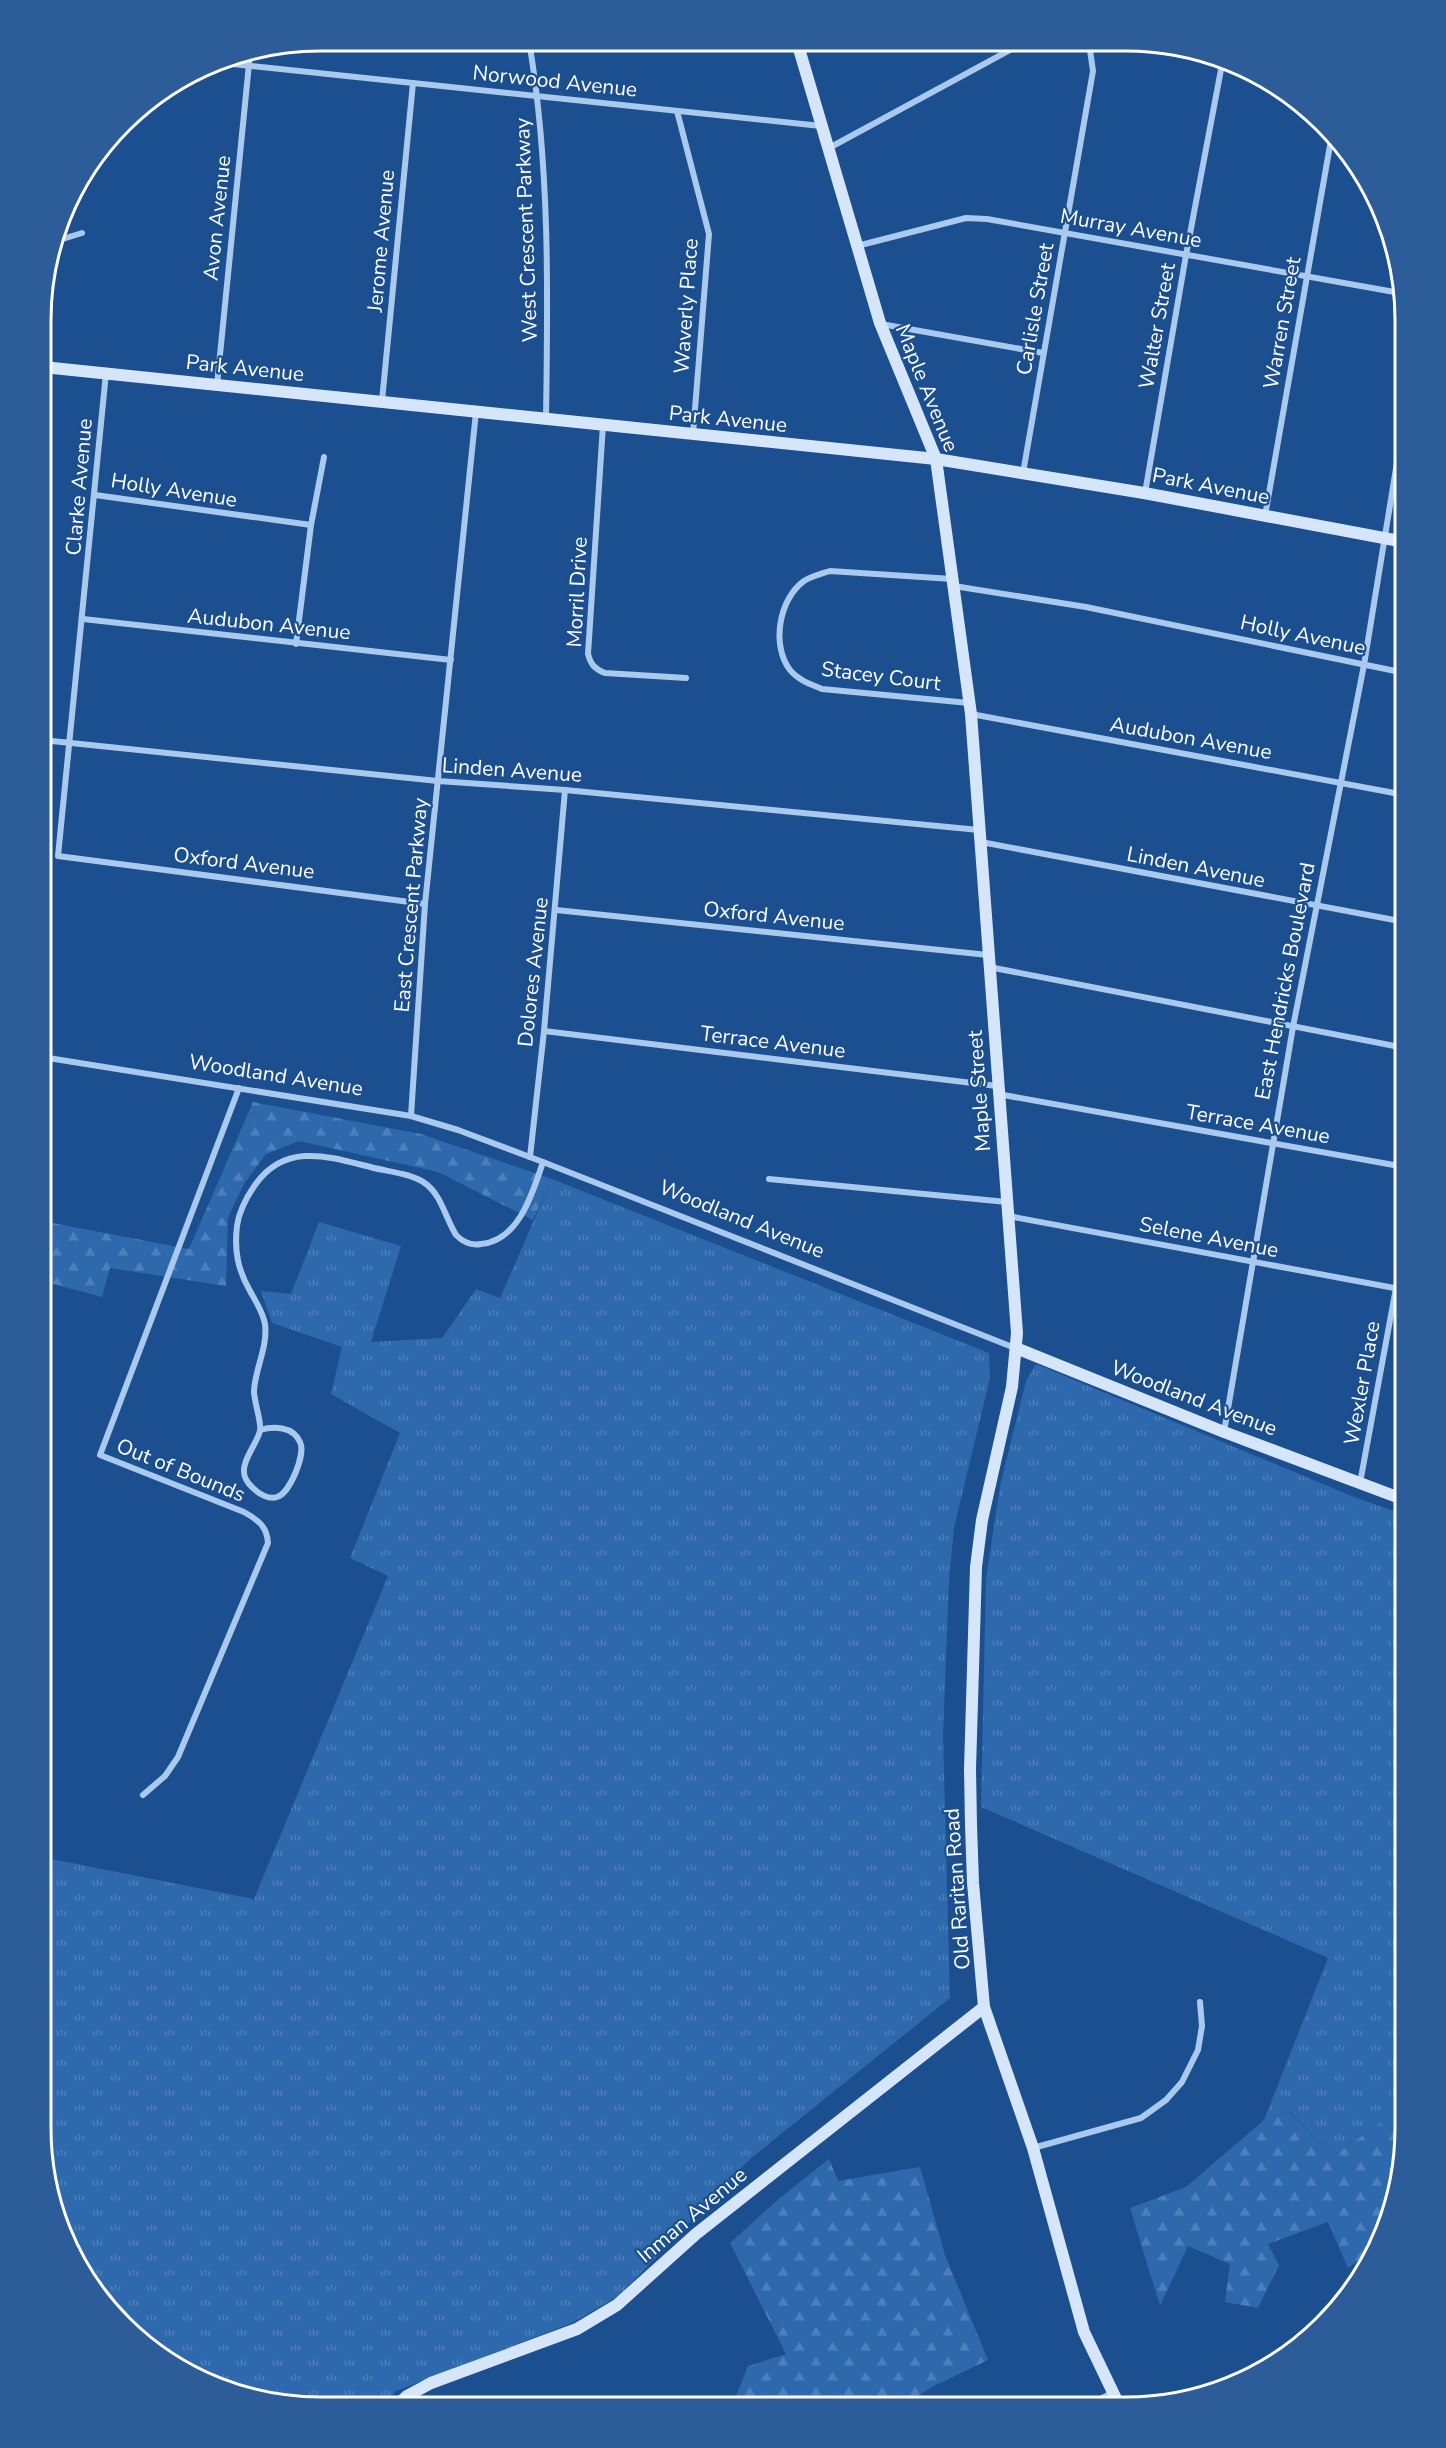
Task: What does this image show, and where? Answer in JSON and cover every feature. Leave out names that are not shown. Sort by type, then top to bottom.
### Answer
[{"type":"main road","name":"Maple Avenue","points":[[800,51],[880,323],[936,459],[970,709],[980,837]]},
{"type":"main road","name":"Park Avenue","points":[[51,368],[936,459],[1144,493],[1395,540]]},
{"type":"main road","name":"Maple Street","points":[[980,837],[1016,1308],[1016,1348]]},
{"type":"main road","name":"Woodland Avenue","points":[[1016,1348],[1224,1432],[1395,1496]]},
{"type":"main road","name":"Old Raritan Road","points":[[1016,1348],[1012,1387],[982,1520],[976,1567],[970,1769],[973,1883],[984,2007],[1033,2148],[1084,2332],[1114,2397]]},
{"type":"main road","name":"Inman Avenue","points":[[406,2397],[431,2383],[577,2329],[617,2305],[696,2234],[984,2007]]},
{"type":"street","name":"West Crescent Parkway","points":[[531,51],[538,96],[549,269],[546,419]]},
{"type":"street","points":[[828,148],[1008,51]]},
{"type":"street","name":"Carlisle Street","points":[[1023,474],[1093,71],[1090,51]]},
{"type":"street","name":"Avon Avenue","points":[[217,385],[249,60]]},
{"type":"street","name":"Norwood Avenue","points":[[237,64],[822,126]]},
{"type":"street","name":"Walter Street","points":[[1144,493],[1221,68]]},
{"type":"street","name":"Jerome Avenue","points":[[382,402],[413,83]]},
{"type":"street","name":"Waverly Place","points":[[677,111],[709,234],[693,435]]},
{"type":"street","name":"Warren Street","points":[[1265,517],[1330,145]]},
{"type":"street","name":"Murray Avenue","points":[[857,246],[966,218],[987,219],[1393,292]]},
{"type":"street","points":[[63,239],[82,233]]},
{"type":"street","points":[[880,323],[1043,353]]},
{"type":"street","name":"Clarke Avenue","points":[[58,856],[106,373]]},
{"type":"street","name":"East Crescent Parkway","points":[[411,1116],[425,904],[476,412]]},
{"type":"street","name":"Morril Drive","points":[[603,425],[588,654],[597,670],[606,673],[686,678]]},
{"type":"street","points":[[296,644],[311,525],[324,457]]},
{"type":"street","name":"East Hendricks Boulevard","points":[[1224,1432],[1272,1143],[1364,665],[1395,482]]},
{"type":"street","name":"Holly Avenue","points":[[95,495],[311,525]]},
{"type":"street","name":"Stacey Court","points":[[954,582],[830,571],[814,576],[792,592],[780,624],[780,640],[783,655],[790,670],[803,681],[822,689],[970,709]]},
{"type":"street","name":"Holly Avenue","points":[[954,582],[1395,671]]},
{"type":"street","name":"Audubon Avenue","points":[[83,619],[451,660]]},
{"type":"street","name":"Audubon Avenue","points":[[970,709],[1395,793]]},
{"type":"street","name":"Linden Avenue","points":[[51,741],[438,781],[565,790],[980,837],[1316,907],[1395,920]]},
{"type":"street","name":"Dolores Avenue","points":[[530,1157],[556,910],[565,790]]},
{"type":"street","name":"Oxford Avenue","points":[[58,856],[425,904]]},
{"type":"street","name":"Oxford Avenue","points":[[556,910],[989,961],[1293,1027],[1395,1046]]},
{"type":"street","name":"Terrace Avenue","points":[[544,1031],[998,1090],[1395,1165]]},
{"type":"street","name":"Woodland Avenue","points":[[51,1058],[411,1116],[458,1130],[1016,1348]]},
{"type":"street","name":"Out of Bounds","points":[[143,1795],[165,1776],[178,1758],[268,1543],[263,1525],[244,1512],[100,1455],[239,1088]]},
{"type":"street","points":[[260,1430],[272,1426],[280,1427],[294,1435],[300,1442],[302,1455],[293,1476],[286,1490],[275,1498],[257,1492],[244,1478],[246,1460],[260,1430],[254,1392],[255,1376],[265,1336],[264,1323],[239,1269],[235,1253],[238,1217],[245,1200],[264,1173],[274,1164],[288,1159],[313,1156],[340,1160],[415,1179],[433,1191],[456,1235],[462,1240],[478,1245],[496,1241],[514,1225],[531,1196],[543,1162]]},
{"type":"street","points":[[769,1179],[1007,1202]]},
{"type":"street","name":"Selene Avenue","points":[[1008,1215],[1395,1288]]},
{"type":"street","name":"Wexler Place","points":[[1360,1483],[1395,1293]]},
{"type":"street","points":[[1033,2148],[1141,2118],[1166,2100],[1188,2072],[1198,2050],[1202,2026],[1200,2002]]},
{"type":"street","points":[[1106,2397],[1112,2394]]},
{"type":"green space","points":[[253,1102],[421,1134],[552,1179],[533,1220],[438,1172],[299,1141],[266,1154],[244,1184],[228,1217],[226,1286],[110,1268],[102,1297],[51,1283],[51,1223],[189,1249]]},
{"type":"green space","points":[[552,1179],[989,1353],[990,1378],[954,1528],[949,1580],[943,1735],[950,1998],[750,2159],[620,2295],[572,2323],[396,2391],[391,2397],[320,2397],[267,2392],[217,2377],[185,2361],[156,2341],[130,2318],[96,2278],[71,2231],[56,2181],[51,2128],[51,1859],[254,1899],[388,1576],[350,1558],[400,1433],[331,1394],[342,1347],[272,1323],[261,1291],[291,1294],[319,1222],[401,1246],[371,1342],[442,1338],[476,1289],[500,1298]]},
{"type":"green space","points":[[1036,1364],[1354,1497],[1395,1511],[1395,2113],[1333,2156],[1289,2111],[1264,2120],[1328,1958],[981,1807],[986,1579],[1000,1486],[1026,1381]]},
{"type":"green space","points":[[1288,2111],[1333,2156],[1395,2113],[1390,2181],[1381,2215],[1361,2259],[1348,2268],[1328,2222],[1268,2244],[1279,2265],[1258,2308],[1225,2302],[1230,2264],[1188,2246],[1160,2306],[1130,2208],[1186,2187],[1264,2120]]},
{"type":"green space","points":[[829,2159],[838,2181],[920,2167],[945,2255],[988,2360],[916,2397],[736,2397],[748,2366],[786,2354],[730,2243],[781,2197]]}]
